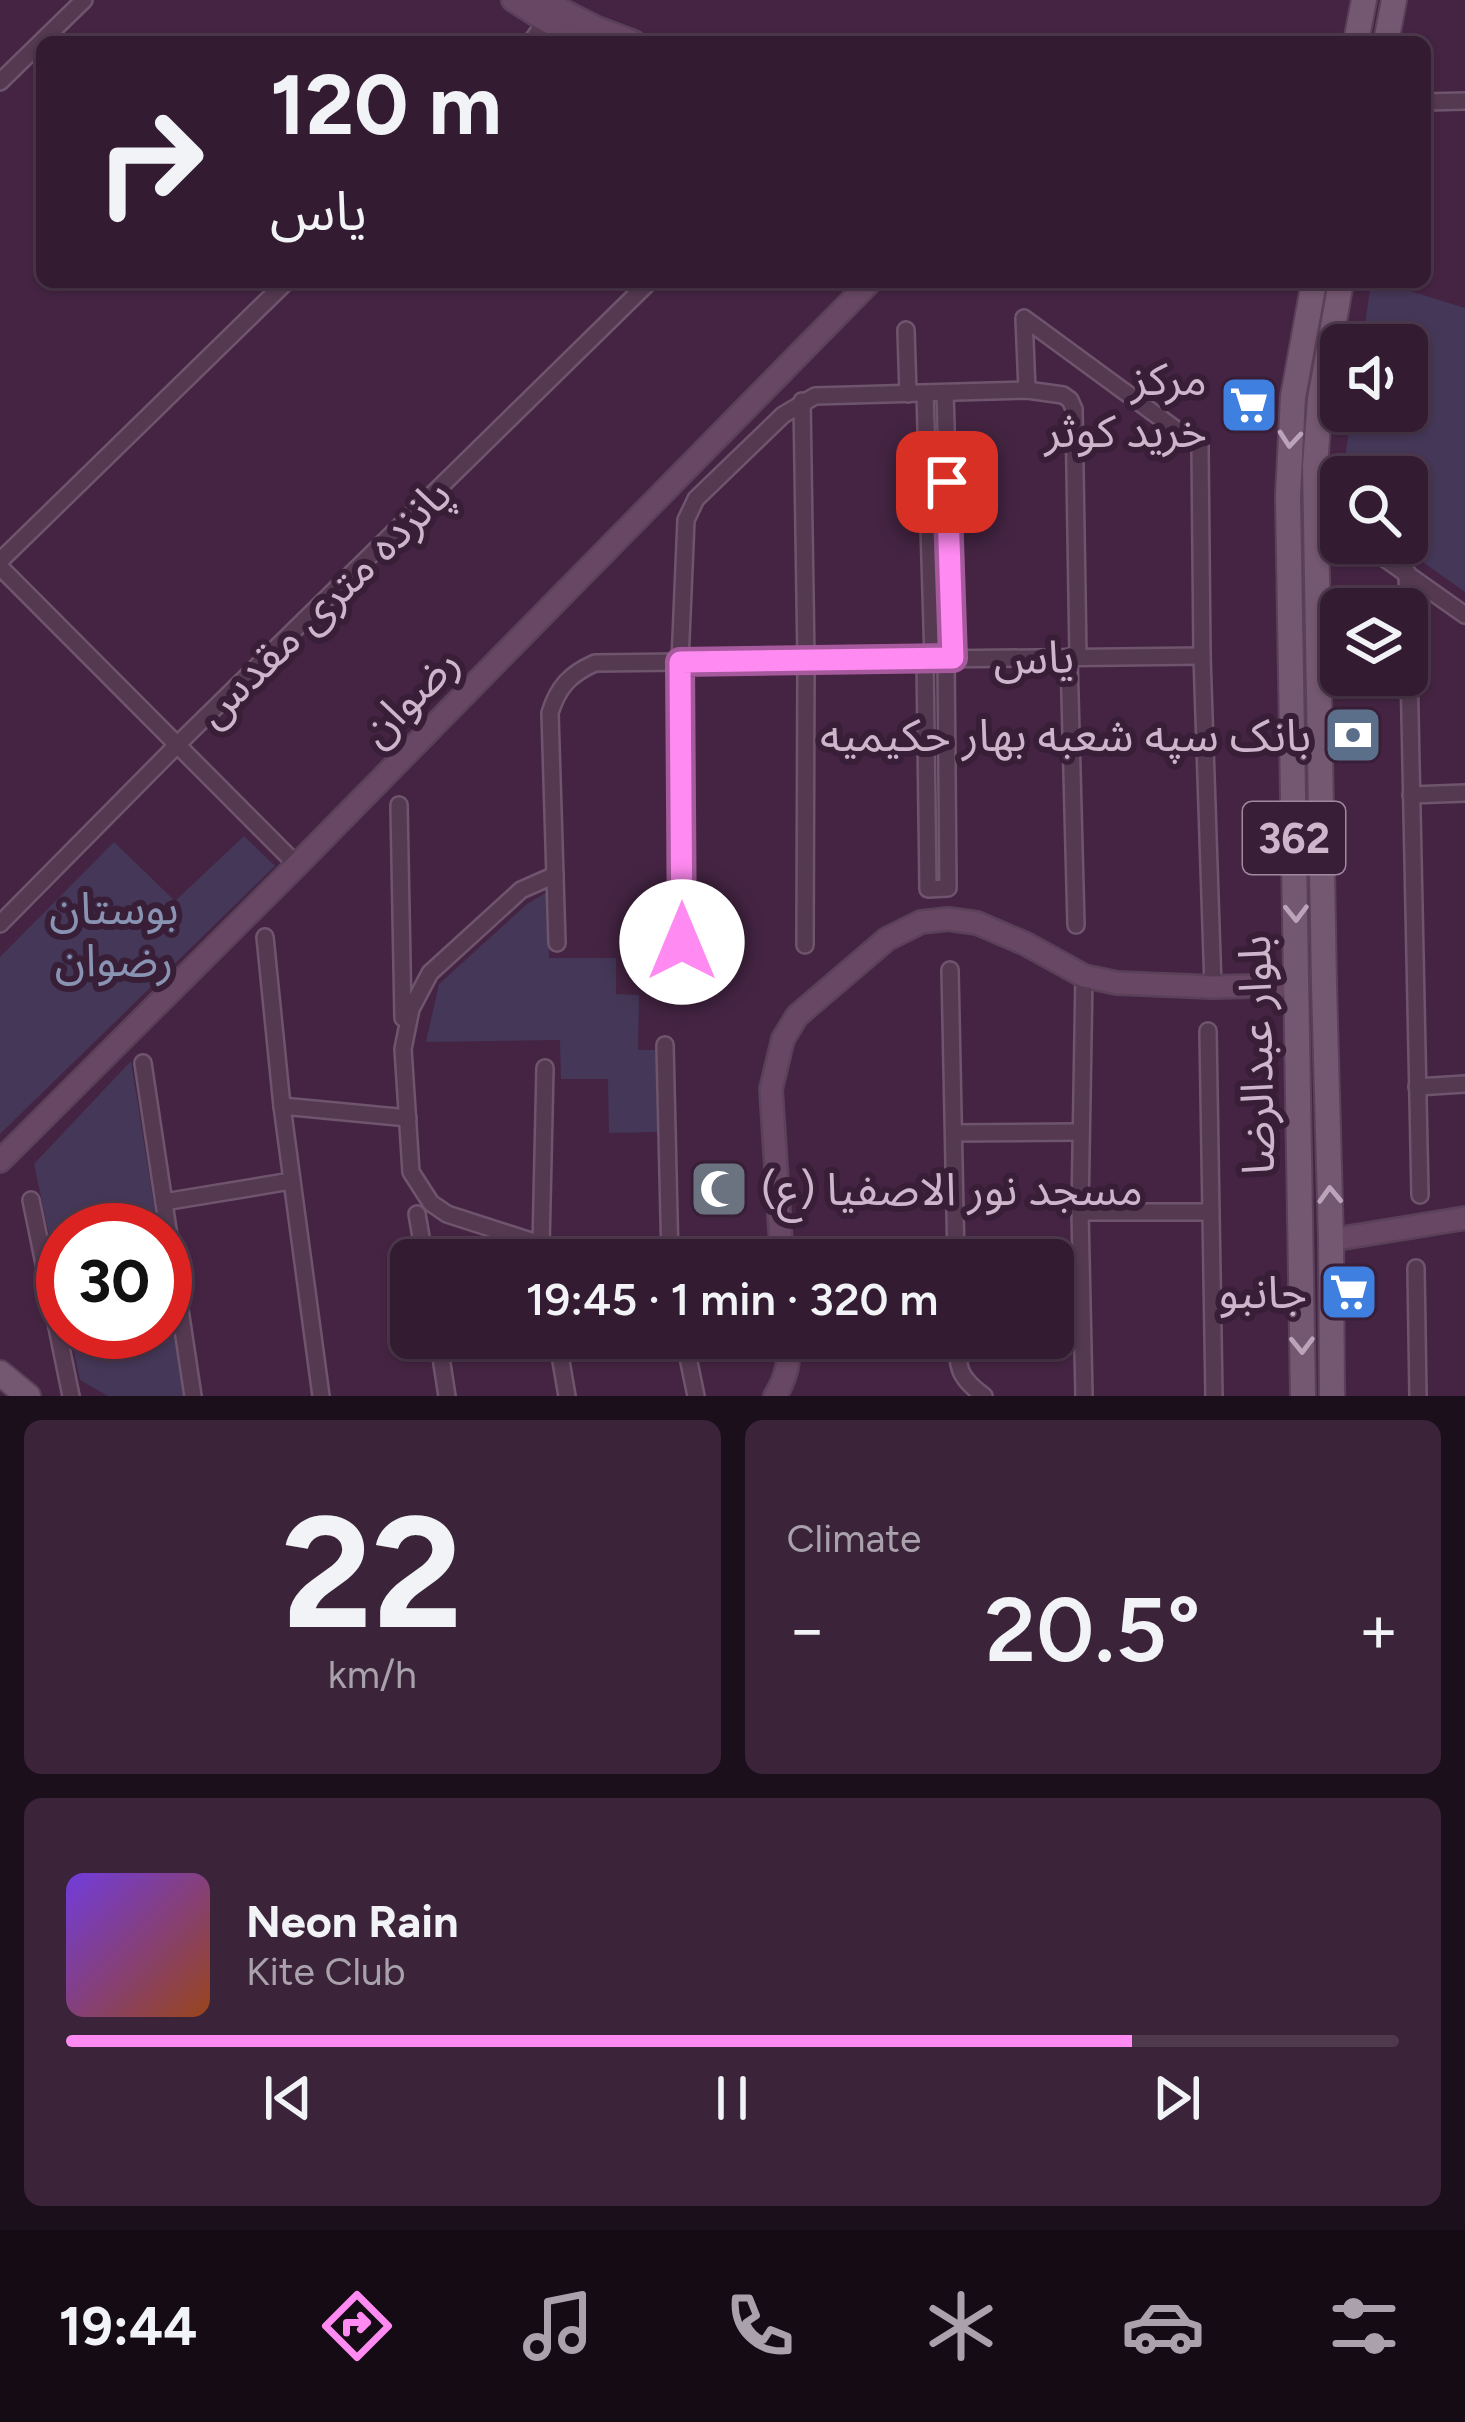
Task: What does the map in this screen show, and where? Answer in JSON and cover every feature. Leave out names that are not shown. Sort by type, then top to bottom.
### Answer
[{"type":"main road","points":[[513,0],[618,36]]},
{"type":"main road","points":[[1357,36],[1364,0]]},
{"type":"main road","points":[[1387,36],[1394,0]]},
{"type":"main road","points":[[548,10],[584,36]]},
{"type":"main road","name":"رضوان","points":[[0,1161],[864,288]]},
{"type":"main road","name":"بلوار عبدالرضا","points":[[1303,1396],[1288,459],[1293,397],[1313,288]]},
{"type":"main road","name":"بلوار عبدالرضا","points":[[1332,1396],[1315,465],[1319,400],[1340,288]]},
{"type":"main road","points":[[780,1239],[771,1089],[783,1039],[797,1016],[887,939],[921,922],[976,923],[1084,976],[1118,983],[1297,986]]},
{"type":"main road","points":[[1301,1240],[1331,1240],[1465,1218]]},
{"type":"main road","points":[[775,1396],[790,1359]]},
{"type":"main road","points":[[0,1372],[28,1396]]},
{"type":"street","points":[[48,36],[85,0]]},
{"type":"street","points":[[0,82],[36,47]]},
{"type":"street","points":[[1431,102],[1465,101]]},
{"type":"street","points":[[280,288],[0,564],[297,866]]},
{"type":"street","name":"پانزده متری مقدس","points":[[0,924],[643,288]]},
{"type":"street","points":[[1027,390],[1024,318],[1200,447],[1213,986]]},
{"type":"street","points":[[906,330],[917,394],[939,659],[948,888],[928,889],[939,659],[945,393]]},
{"type":"street","points":[[682,988],[680,662],[686,520],[696,499],[783,415],[814,396],[1027,390],[1070,400],[1074,409],[1076,925]]},
{"type":"street","points":[[802,401],[805,945]]},
{"type":"street","points":[[1316,511],[1320,514]]},
{"type":"street","points":[[1395,564],[1465,615]]},
{"type":"street","points":[[1407,572],[1420,1195]]},
{"type":"street","name":"یاس","points":[[557,943],[550,713],[565,681],[579,670],[595,663],[1202,656]]},
{"type":"street","points":[[1411,794],[1465,793]]},
{"type":"street","points":[[399,805],[411,1172],[431,1204],[508,1239]]},
{"type":"street","points":[[404,1049],[410,1009],[430,973],[521,890],[555,875]]},
{"type":"street","points":[[265,937],[291,1181],[321,1396]]},
{"type":"street","points":[[950,970],[956,1239]]},
{"type":"street","points":[[1084,976],[1080,1132],[1084,1396]]},
{"type":"street","points":[[1208,1031],[1214,1396]]},
{"type":"street","points":[[664,1045],[669,1239]]},
{"type":"street","points":[[142,1063],[193,1396]]},
{"type":"street","points":[[542,1239],[545,1068]]},
{"type":"street","points":[[1418,1087],[1465,1084]]},
{"type":"street","points":[[282,1106],[408,1118]]},
{"type":"street","points":[[953,1133],[1080,1132]]},
{"type":"street","points":[[164,1202],[291,1181]]},
{"type":"street","points":[[31,1200],[71,1396]]},
{"type":"street","points":[[1080,1212],[1211,1212]]},
{"type":"street","points":[[418,1214],[422,1239]]},
{"type":"street","points":[[1416,1268],[1418,1396]]},
{"type":"street","points":[[441,1359],[447,1396]]},
{"type":"street","points":[[560,1359],[566,1396]]},
{"type":"street","points":[[688,1359],[696,1396]]},
{"type":"street","points":[[958,1359],[965,1382],[984,1396]]},
{"type":"green space","points":[[1370,288],[1400,288],[1465,308],[1465,592],[1426,564],[1428,456],[1345,456],[1349,432],[1428,432],[1428,324],[1365,324]]},
{"type":"green space","name":"بوستان رضوان","points":[[244,836],[275,866],[0,1134],[0,957],[114,842],[175,901]]},
{"type":"green space","points":[[547,892],[549,958],[616,958],[616,994],[639,995],[638,1050],[657,1050],[659,1132],[609,1133],[608,1079],[561,1079],[560,1040],[426,1042],[439,984],[527,904]]},
{"type":"green space","points":[[131,1061],[154,1203],[42,1203],[34,1164]]},
{"type":"green space","points":[[76,1359],[179,1359],[185,1396],[108,1396],[80,1380]]},
{"type":"place","name":"مرکز خرید کوثر","points":[[1249,405]]},
{"type":"place","name":"بانک سپه شعبه بهار حکیمیه","points":[[1353,735]]},
{"type":"place","name":"مسجد نور الاصفیا (ع)","points":[[719,1189]]},
{"type":"place","name":"جانبو","points":[[1349,1292]]},
{"type":"route","points":[[682,942],[680,662],[953,658],[947,482]]}]
